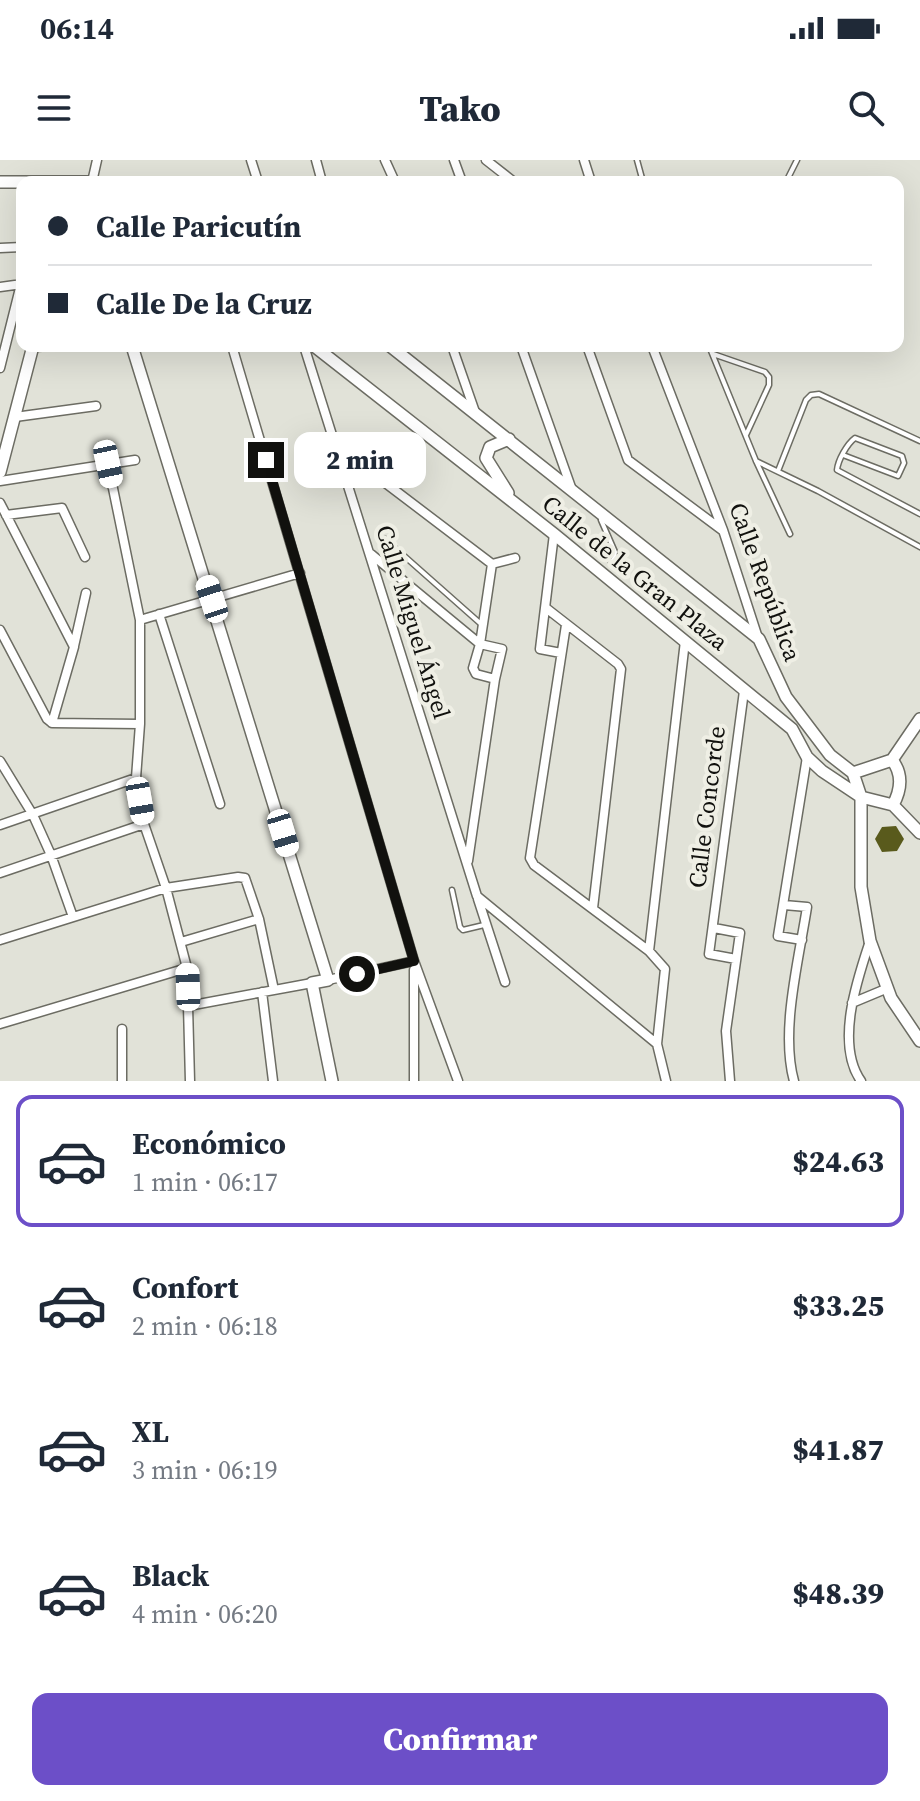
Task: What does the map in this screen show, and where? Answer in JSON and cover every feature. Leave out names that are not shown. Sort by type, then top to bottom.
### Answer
[{"type":"street","points":[[486,160],[506,176]]},
{"type":"street","points":[[0,368],[16,305]]},
{"type":"street","points":[[0,472],[32,352]]},
{"type":"street","points":[[134,352],[328,980]]},
{"type":"street","points":[[234,352],[414,961],[458,1081]]},
{"type":"street","name":"Calle Miguel Ángel","points":[[306,352],[505,982]]},
{"type":"street","name":"Calle de la Gran Plaza","points":[[322,352],[554,534],[792,729],[807,757],[822,771],[861,797],[893,805]]},
{"type":"street","name":"Calle de la Gran Plaza","points":[[398,352],[759,639]]},
{"type":"street","points":[[454,352],[475,412]]},
{"type":"street","points":[[523,352],[572,491]]},
{"type":"street","points":[[589,352],[628,460],[723,530]]},
{"type":"street","name":"Calle República","points":[[654,352],[723,530],[759,639],[786,697],[830,755],[853,773],[861,797],[861,887],[870,941],[888,988],[920,1041]]},
{"type":"street","points":[[15,417],[96,406]]},
{"type":"street","points":[[509,439],[490,447],[486,458],[515,504]]},
{"type":"street","points":[[337,446],[492,564]]},
{"type":"street","points":[[0,481],[135,460]]},
{"type":"street","points":[[108,464],[140,620],[140,724],[136,778],[144,824],[166,888],[187,968],[190,1081]]},
{"type":"street","points":[[0,503],[74,647]]},
{"type":"street","points":[[6,515],[62,508],[85,557]]},
{"type":"street","points":[[554,534],[540,649],[561,653]]},
{"type":"street","points":[[371,554],[480,644],[502,649],[468,864]]},
{"type":"street","points":[[492,564],[515,558]]},
{"type":"street","points":[[492,564],[473,671],[495,679]]},
{"type":"street","points":[[140,620],[300,573]]},
{"type":"street","points":[[52,723],[86,593]]},
{"type":"street","points":[[546,608],[621,669],[593,908]]},
{"type":"street","points":[[159,614],[220,804]]},
{"type":"street","points":[[566,625],[530,858],[534,865],[649,951],[665,969],[657,1044],[666,1081]]},
{"type":"street","points":[[0,630],[47,719],[52,723],[140,724]]},
{"type":"street","points":[[649,951],[685,641]]},
{"type":"street","name":"Calle Concorde","points":[[736,959],[709,954],[744,691]]},
{"type":"street","points":[[853,773],[892,760],[920,719]]},
{"type":"street","points":[[802,940],[778,936],[807,757]]},
{"type":"street","points":[[892,760],[898,768],[900,783],[893,805],[920,833]]},
{"type":"street","points":[[0,761],[33,815],[73,917]]},
{"type":"street","points":[[0,825],[136,778]]},
{"type":"street","points":[[0,873],[144,824]]},
{"type":"street","points":[[0,928],[2,939],[166,888],[245,878],[259,919],[274,990]]},
{"type":"street","points":[[477,896],[657,1044]]},
{"type":"street","points":[[784,905],[807,907],[787,1038],[794,1081]]},
{"type":"street","points":[[181,942],[259,919]]},
{"type":"street","points":[[714,928],[740,933],[726,1031],[730,1081]]},
{"type":"street","points":[[861,1081],[852,1065],[850,1052],[852,1003],[870,941]]},
{"type":"street","points":[[188,1006],[414,961]]},
{"type":"street","points":[[414,961],[414,1081]]},
{"type":"street","points":[[0,1024],[187,968]]},
{"type":"street","points":[[312,983],[332,1081]]},
{"type":"street","points":[[852,1003],[888,988]]},
{"type":"street","points":[[262,992],[273,1081]]},
{"type":"street","points":[[122,1029],[122,1081]]},
{"type":"lane","points":[[713,354],[765,372],[769,377],[769,385],[746,436]]},
{"type":"lane","points":[[713,354],[756,461],[790,534]]},
{"type":"lane","points":[[778,471],[806,400],[811,395],[819,394],[920,441]]},
{"type":"lane","points":[[843,455],[898,476],[904,463],[902,456],[859,438],[851,440],[836,467],[839,472],[920,514]]},
{"type":"lane","points":[[756,461],[920,547]]},
{"type":"lane","points":[[597,510],[615,552],[611,562]]},
{"type":"lane","points":[[385,539],[483,625]]},
{"type":"lane","points":[[452,890],[463,930],[486,924]]},
{"type":"building","points":[[896,826],[904,839],[897,851],[882,852],[875,839],[882,827]]},
{"type":"route","points":[[266,460],[414,961],[357,974]]}]
